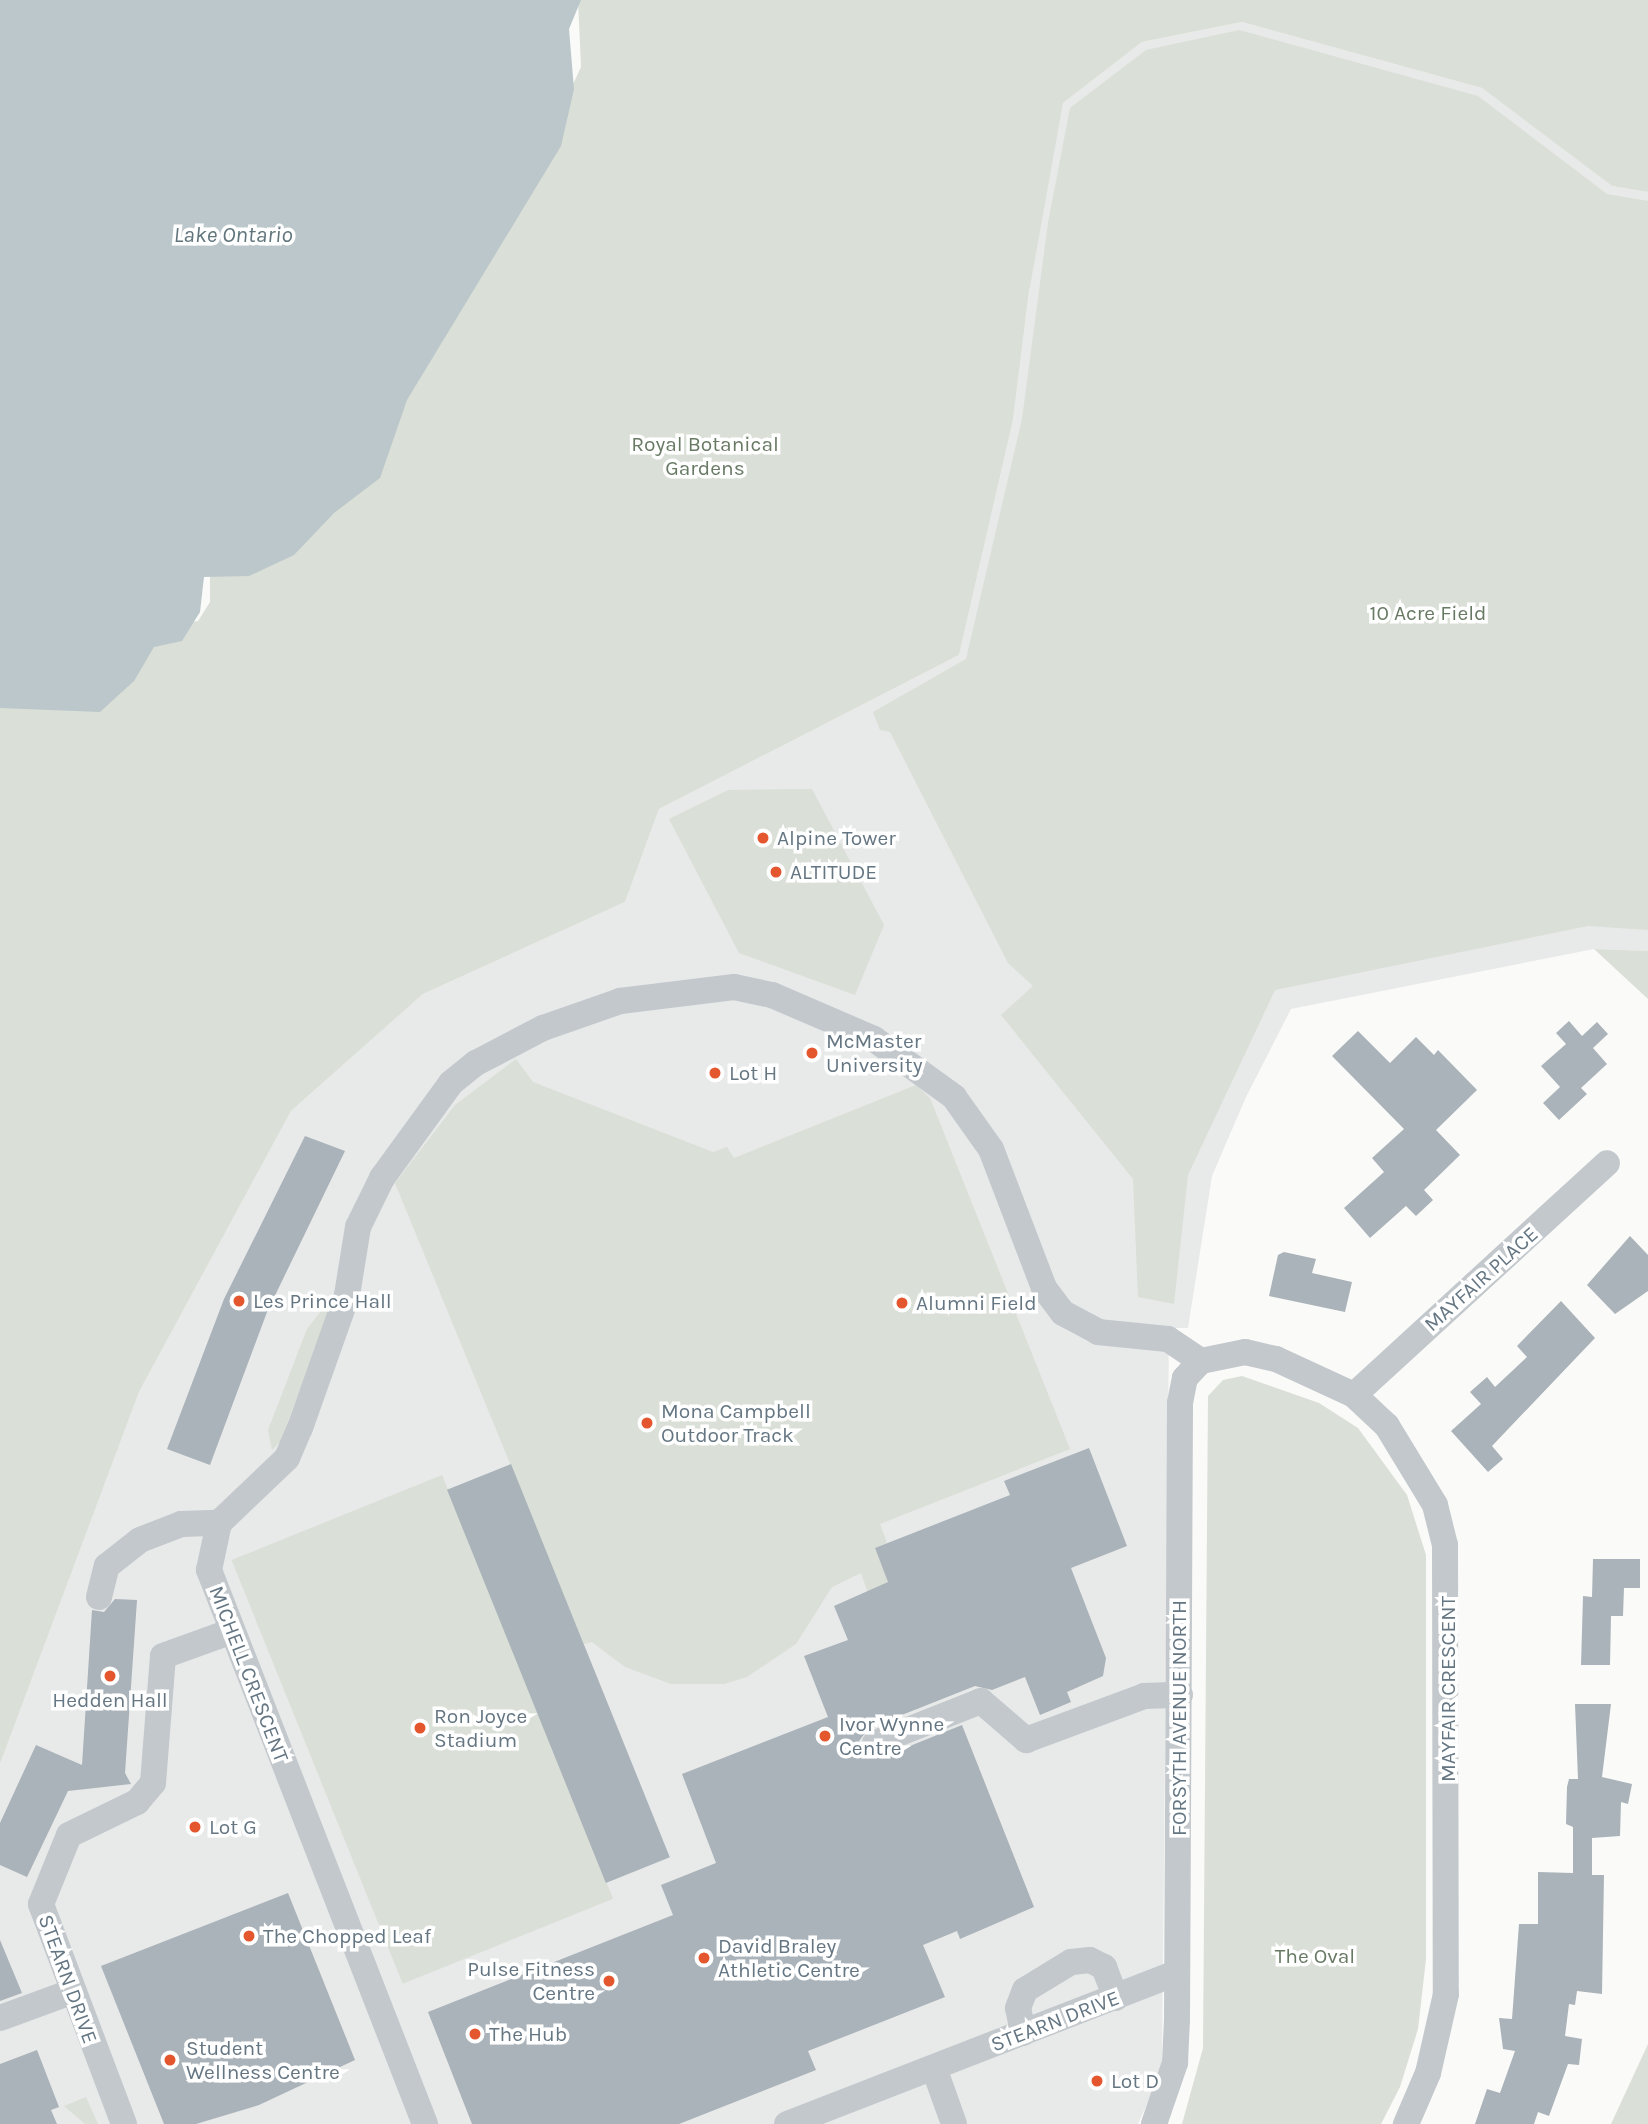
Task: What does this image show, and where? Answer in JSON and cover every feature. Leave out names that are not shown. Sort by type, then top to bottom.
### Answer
[{"type":"street","points":[[99,1597],[107,1566],[140,1540],[181,1524],[219,1523],[287,1458],[333,1344],[358,1227],[369,1203],[431,1106],[476,1063],[569,1018],[662,992],[734,988],[772,995],[847,1026],[934,1079],[974,1122],[1009,1192],[1044,1288],[1063,1313],[1098,1332],[1168,1339],[1201,1361]]},
{"type":"street","name":"MAYFAIR PLACE","points":[[1354,1395],[1608,1163]]},
{"type":"street","name":"MAYFAIR CRESCENT","points":[[1201,1361],[1245,1352],[1276,1359],[1354,1395],[1387,1426],[1413,1461],[1435,1505],[1449,1578],[1446,1994],[1428,2073],[1406,2124]]},
{"type":"street","name":"FORSYTH AVENUE NORTH","points":[[1154,2124],[1175,2063],[1180,1695],[1180,1403],[1185,1378],[1201,1361]]},
{"type":"street","name":"MICHELL CRESCENT","points":[[219,1523],[209,1570],[425,2124]]},
{"type":"street","name":"STEARN DRIVE","points":[[124,2124],[71,1992],[41,1904],[69,1835],[137,1802],[153,1783],[163,1656],[232,1631]]},
{"type":"street","points":[[875,1743],[981,1700],[1026,1740],[1143,1696],[1180,1695]]},
{"type":"street","points":[[1023,2033],[1018,2008],[1025,1990],[1071,1962],[1090,1960],[1104,1967],[1116,1998]]},
{"type":"street","name":"STEARN DRIVE","points":[[787,2124],[1176,1973]]},
{"type":"street","points":[[0,2018],[71,1992]]},
{"type":"street","points":[[934,2068],[954,2124]]},
{"type":"shaded area","name":"McMaster University","points":[[1242,22],[1482,88],[1612,186],[1648,192],[1648,951],[1594,949],[1291,1009],[1246,1097],[1212,1176],[1188,1328],[1169,1328],[1162,2070],[1138,2124],[0,2124],[0,1764],[139,1392],[291,1111],[423,994],[625,902],[659,809],[959,655],[1013,420],[1038,222],[1063,103],[1142,42]]},
{"type":"green space","name":"Royal Botanical Gardens","points":[[578,0],[1648,0],[1648,192],[1612,186],[1482,88],[1242,22],[1142,42],[1063,103],[1029,292],[1013,420],[959,655],[659,809],[625,902],[423,994],[291,1111],[139,1392],[0,1764],[0,698],[160,626],[198,621],[210,602],[210,555],[558,117],[581,67]]},
{"type":"green space","name":"10 Acre Field","points":[[1239,30],[1478,96],[1607,194],[1648,201],[1648,930],[1588,926],[1275,990],[1188,1175],[1174,1304],[1138,1297],[1133,1179],[1001,1015],[1033,986],[1008,963],[890,732],[880,730],[873,712],[966,659],[1022,419],[1048,223],[1070,108],[1146,50]]},
{"type":"green space","name":"ALTITUDE","points":[[812,789],[884,925],[855,995],[739,953],[669,819],[728,790]]},
{"type":"green space","points":[[1594,949],[1648,951],[1648,999]]},
{"type":"green space","points":[[516,1059],[533,1082],[713,1152],[727,1147],[734,1158],[916,1085],[930,1098],[1070,1449],[880,1524],[887,1543],[875,1548],[894,1597],[872,1605],[861,1573],[832,1587],[796,1644],[747,1677],[724,1684],[671,1684],[625,1667],[592,1642],[584,1644],[395,1183],[455,1105]]},
{"type":"green space","points":[[328,1302],[330,1311],[280,1442],[272,1450],[268,1430],[307,1329]]},
{"type":"green space","name":"The Oval","points":[[1242,1376],[1319,1403],[1358,1428],[1407,1495],[1426,1555],[1426,1959],[1418,2029],[1400,2087],[1381,2124],[1182,2124],[1203,2048],[1208,1396],[1223,1380]]},
{"type":"green space","name":"Ron Joyce Stadium","points":[[442,1475],[613,1899],[403,1984],[232,1560]]},
{"type":"green space","points":[[1648,2044],[1648,2124],[1611,2124]]},
{"type":"green space","points":[[86,2097],[98,2124],[85,2124],[64,2106]]},
{"type":"water","name":"Lake Ontario","points":[[0,0],[581,0],[569,29],[574,89],[561,146],[407,400],[380,478],[334,513],[294,555],[249,576],[204,577],[200,612],[182,641],[154,647],[134,681],[100,712],[0,708]]},
{"type":"building","points":[[1569,1021],[1582,1036],[1597,1022],[1608,1034],[1593,1048],[1607,1064],[1581,1088],[1587,1094],[1559,1120],[1543,1103],[1560,1087],[1541,1066],[1566,1044],[1556,1033]]},
{"type":"building","points":[[1358,1031],[1390,1063],[1416,1037],[1434,1055],[1438,1050],[1477,1090],[1436,1130],[1460,1155],[1424,1190],[1433,1200],[1416,1216],[1406,1206],[1370,1238],[1344,1208],[1384,1172],[1372,1158],[1404,1129],[1332,1056]]},
{"type":"building","name":"Les Prince Hall","points":[[305,1136],[345,1151],[267,1312],[210,1465],[167,1449],[224,1299]]},
{"type":"building","points":[[1630,1236],[1648,1255],[1648,1291],[1615,1314],[1587,1285]]},
{"type":"building","points":[[1284,1252],[1316,1259],[1312,1273],[1352,1282],[1345,1312],[1269,1296],[1278,1255]]},
{"type":"building","points":[[1561,1301],[1595,1338],[1492,1446],[1503,1459],[1488,1472],[1451,1431],[1481,1404],[1470,1392],[1487,1377],[1495,1387],[1527,1357],[1517,1346]]},
{"type":"building","points":[[1089,1448],[1127,1546],[1071,1568],[1106,1658],[1103,1676],[1067,1692],[1071,1702],[1040,1715],[1025,1677],[992,1690],[975,1686],[869,1728],[859,1741],[866,1756],[880,1758],[962,1725],[1034,1907],[960,1939],[957,1931],[923,1945],[945,1997],[808,2051],[816,2070],[679,2124],[472,2124],[428,2012],[673,1915],[661,1885],[716,1863],[682,1774],[828,1717],[804,1656],[848,1640],[834,1606],[888,1582],[875,1548],[1010,1495],[1004,1481]]},
{"type":"building","points":[[511,1464],[670,1857],[606,1883],[447,1490]]},
{"type":"building","points":[[1593,1559],[1640,1559],[1640,1588],[1624,1588],[1623,1616],[1611,1616],[1610,1665],[1581,1665],[1583,1596],[1592,1597]]},
{"type":"building","name":"Hedden Hall","points":[[115,1599],[137,1600],[125,1773],[131,1784],[68,1791],[27,1877],[0,1865],[0,1823],[36,1745],[82,1765],[92,1610],[104,1612]]},
{"type":"building","points":[[1575,1704],[1611,1704],[1602,1777],[1632,1784],[1628,1804],[1621,1802],[1620,1836],[1592,1838],[1592,1875],[1604,1875],[1602,1994],[1577,1991],[1575,2005],[1569,2004],[1565,2036],[1582,2039],[1579,2065],[1568,2064],[1549,2116],[1538,2112],[1534,2124],[1475,2124],[1487,2089],[1500,2093],[1515,2051],[1503,2049],[1499,2018],[1512,2019],[1519,1924],[1538,1924],[1538,1872],[1573,1873],[1573,1827],[1566,1824],[1569,1779],[1578,1779]]},
{"type":"building","points":[[288,1893],[355,2060],[259,2105],[196,2124],[164,2124],[101,1966]]},
{"type":"building","points":[[0,1940],[22,1993],[0,2001]]},
{"type":"building","points":[[37,2050],[59,2107],[51,2110],[57,2124],[0,2124],[0,2064]]},
{"type":"place","name":"Alpine Tower","points":[[763,838]]},
{"type":"place","name":"ALTITUDE","points":[[776,872]]},
{"type":"place","name":"McMaster University","points":[[812,1053]]},
{"type":"place","name":"Lot H","points":[[715,1073]]},
{"type":"place","name":"Les Prince Hall","points":[[239,1301]]},
{"type":"place","name":"Alumni Field","points":[[902,1303]]},
{"type":"place","name":"Mona Campbell Outdoor Track","points":[[647,1423]]},
{"type":"place","name":"Hedden Hall","points":[[110,1676]]},
{"type":"place","name":"Ron Joyce Stadium","points":[[420,1728]]},
{"type":"place","name":"Ivor Wynne Centre","points":[[825,1736]]},
{"type":"place","name":"Lot G","points":[[195,1827]]},
{"type":"place","name":"The Chopped Leaf","points":[[249,1936]]},
{"type":"place","name":"David Braley Athletic Centre","points":[[704,1958]]},
{"type":"place","name":"Pulse Fitness Centre","points":[[609,1981]]},
{"type":"place","name":"The Hub","points":[[475,2034]]},
{"type":"place","name":"Student Wellness Centre","points":[[170,2060]]},
{"type":"place","name":"Lot D","points":[[1097,2081]]}]
